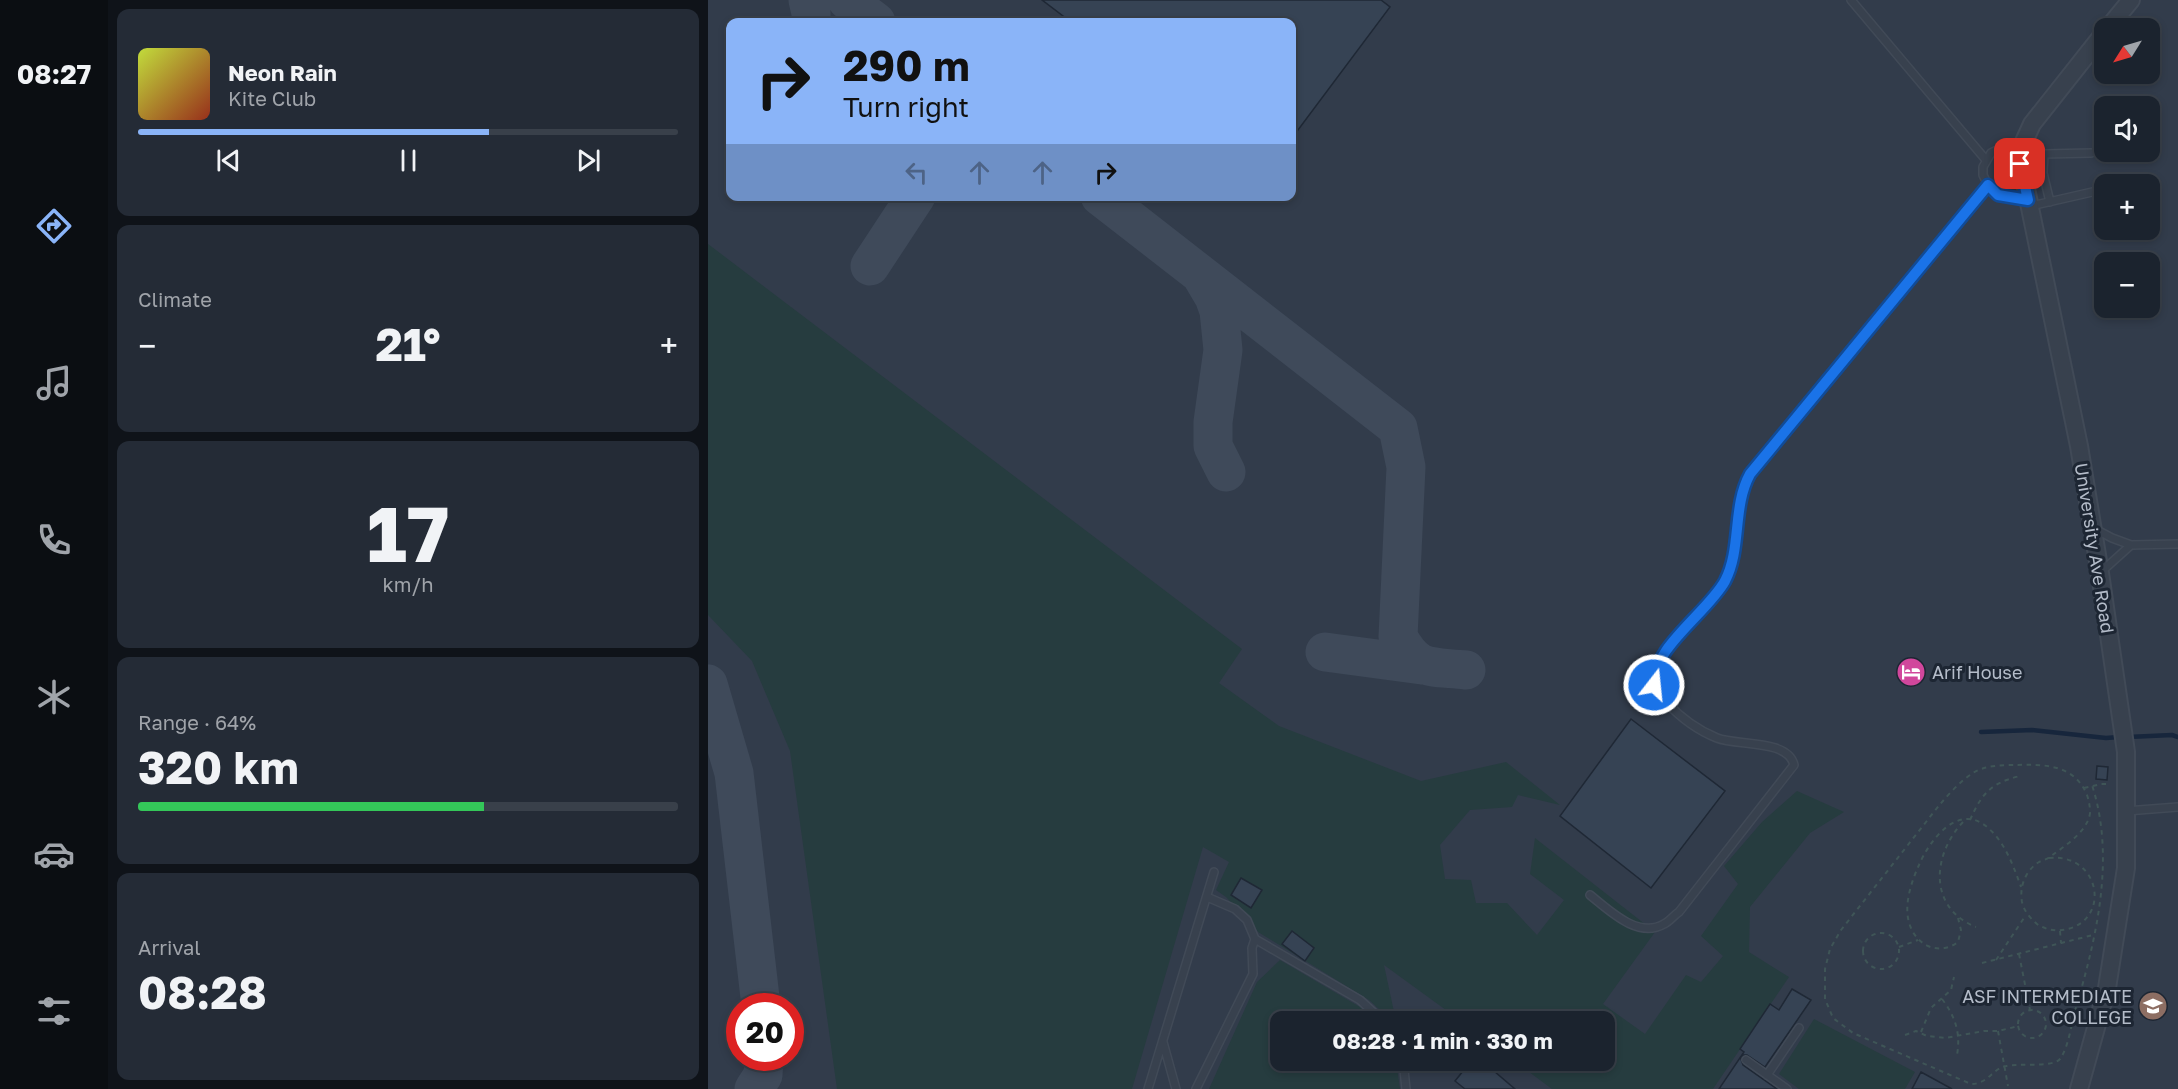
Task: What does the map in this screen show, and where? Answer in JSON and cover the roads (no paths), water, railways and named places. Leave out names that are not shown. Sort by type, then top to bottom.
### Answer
[{"type":"street","points":[[2117,18],[2131,0]]},
{"type":"street","name":"University Ave Road","points":[[2082,1088],[2107,988],[2126,868],[2126,752],[2079,446],[2020,164],[2022,146],[2032,124],[2094,46]]},
{"type":"lane","points":[[1851,0],[1986,160]]},
{"type":"lane","points":[[2091,153],[2044,154],[2022,146],[1999,149],[1990,153],[1983,175],[1988,185],[1998,195],[2029,203],[2050,202],[2094,192]]},
{"type":"lane","points":[[2044,154],[2043,173],[2050,202]]},
{"type":"lane","points":[[1590,896],[1619,918],[1636,927],[1653,928],[1665,923],[1679,912],[1794,765],[1793,758],[1783,750],[1720,740],[1688,722],[1660,695],[1654,685],[1653,675],[1662,657],[1724,583],[1732,560],[1744,484],[1750,474],[1988,185]]},
{"type":"lane","points":[[2092,527],[2131,545],[2178,544]]},
{"type":"lane","points":[[2100,573],[2131,545]]},
{"type":"lane","points":[[2126,812],[2178,807]]},
{"type":"lane","points":[[1148,1089],[1214,872]]},
{"type":"lane","points":[[1207,897],[1235,909],[1247,920],[1255,939],[1360,1000],[1372,1011]]},
{"type":"lane","points":[[1196,1089],[1253,974],[1252,948],[1255,939]]},
{"type":"lane","points":[[1767,1075],[1799,1028]]},
{"type":"lane","points":[[1163,1041],[1176,1089]]},
{"type":"lane","points":[[1746,1060],[1787,1089]]},
{"type":"lane","points":[[1404,1071],[1406,1089]]},
{"type":"waterway","points":[[1981,732],[2032,730],[2106,738],[2119,737]]},
{"type":"waterway","points":[[2128,737],[2172,735],[2178,737]]},
{"type":"place","name":"Arif House","points":[[1911,672]]},
{"type":"place","name":"ASF INTERMEDIATE COLLEGE","points":[[2153,1006]]}]
